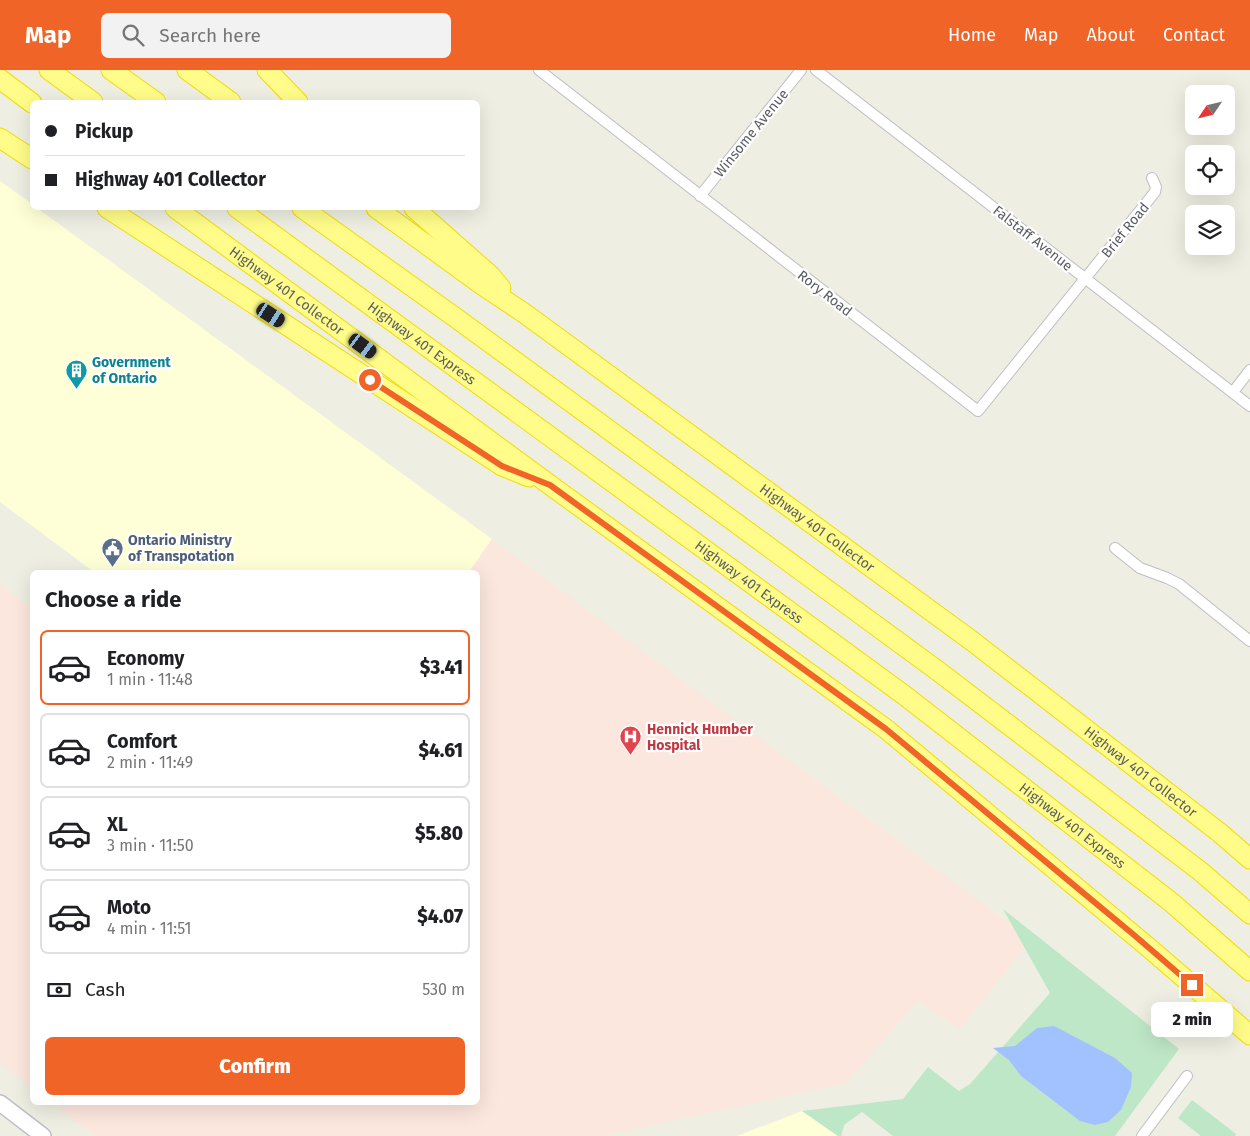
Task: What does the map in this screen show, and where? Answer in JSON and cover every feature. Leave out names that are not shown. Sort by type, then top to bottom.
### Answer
[{"type":"highway","points":[[49,70],[90,100]]},
{"type":"highway","points":[[110,70],[153,100]]},
{"type":"highway","points":[[187,70],[228,100]]},
{"type":"highway","points":[[266,70],[296,100]]},
{"type":"highway","points":[[0,79],[30,102]]},
{"type":"highway","points":[[0,138],[30,158]]},
{"type":"highway","points":[[110,210],[502,466],[550,485]]},
{"type":"highway","name":"Highway 401 Collector","points":[[179,210],[550,485],[886,729],[1148,947],[1250,1035]]},
{"type":"highway","name":"Highway 401 Express","points":[[240,210],[904,695],[1171,902],[1250,971]]},
{"type":"highway","points":[[305,210],[456,318],[930,665],[1192,865],[1250,914]]},
{"type":"highway","name":"Highway 401 Collector","points":[[379,210],[524,313],[972,641],[1220,833],[1250,859]]},
{"type":"highway","points":[[416,210],[490,275],[524,313]]},
{"type":"main road","points":[[0,1103],[43,1136]]},
{"type":"street","name":"Rory Road","points":[[539,70],[978,411],[1085,279]]},
{"type":"street","name":"Winsome Avenue","points":[[700,196],[801,70]]},
{"type":"street","name":"Falstaff Avenue","points":[[816,70],[1250,406]]},
{"type":"street","name":"Brief Road","points":[[1085,279],[1155,192],[1156,187],[1152,178]]},
{"type":"street","points":[[1233,392],[1250,370]]},
{"type":"street","points":[[1115,548],[1140,568],[1179,584],[1250,641]]},
{"type":"street","points":[[1142,1136],[1187,1076]]},
{"type":"shaded area","points":[[0,181],[30,203],[30,210],[40,210],[492,539],[470,570],[91,570],[0,502]]},
{"type":"shaded area","name":"Hennick Humber Hospital","points":[[492,539],[1031,940],[959,1030],[918,1000],[846,1083],[603,1136],[96,1136],[55,1105],[480,1105],[480,570],[470,570]]},
{"type":"shaded area","points":[[0,583],[30,608],[30,1086],[0,1063]]},
{"type":"shaded area","points":[[1003,909],[1179,1049],[1115,1136],[893,1136],[862,1112],[844,1125],[841,1136],[838,1136],[802,1111],[903,1099],[928,1067],[959,1091],[970,1084],[1050,993]]},
{"type":"shaded area","points":[[1192,1100],[1236,1134],[1235,1136],[1201,1136],[1178,1118]]},
{"type":"shaded area","points":[[802,1111],[838,1136],[737,1136]]},
{"type":"water","points":[[1054,1026],[1115,1058],[1132,1073],[1131,1087],[1121,1110],[1108,1122],[1095,1125],[1080,1121],[1021,1076],[1009,1060],[993,1048],[1015,1046],[1037,1028]]},
{"type":"place","name":"Government of Ontario","points":[[76,389]]},
{"type":"place","name":"Ontario Ministry of Transpotation","points":[[112,567]]},
{"type":"place","name":"Hennick Humber Hospital","points":[[631,756]]},
{"type":"route","points":[[370,380],[502,466],[550,485],[886,729],[1192,985]]}]
